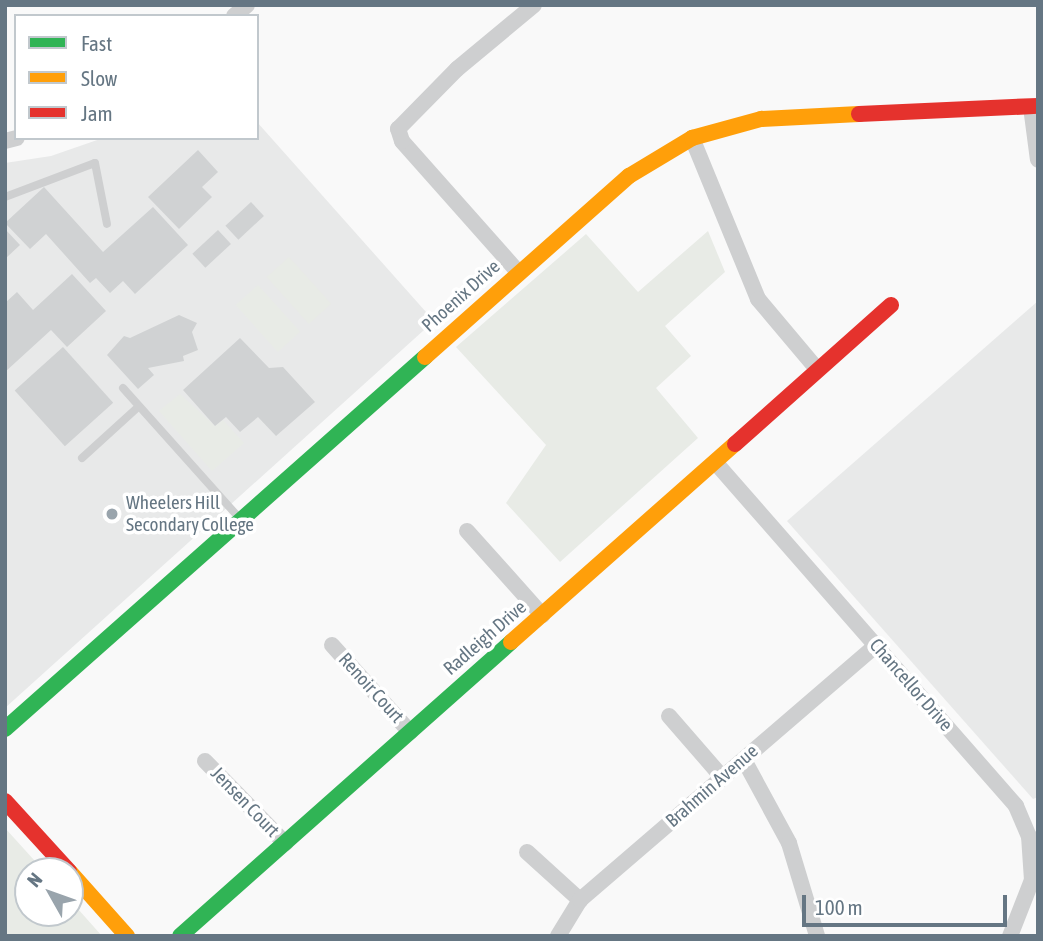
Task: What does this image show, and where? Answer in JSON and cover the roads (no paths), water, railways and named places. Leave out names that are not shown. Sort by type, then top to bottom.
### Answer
[{"type":"street","points":[[519,273],[402,141],[398,129],[457,69],[534,5]]},
{"type":"street","points":[[1035,107],[1038,160]]},
{"type":"street","name":"Phoenix Drive","points":[[5,729],[629,176],[692,138],[761,119],[1035,107]]},
{"type":"street","points":[[692,138],[758,299],[817,369]]},
{"type":"street","name":"Radleigh Drive","points":[[180,936],[891,305]]},
{"type":"street","name":"Chancellor Drive","points":[[716,462],[1016,806],[1029,836],[1035,881],[1010,936]]},
{"type":"street","points":[[467,531],[542,615]]},
{"type":"street","name":"Renoir Court","points":[[332,645],[410,732]]},
{"type":"street","name":"Brahmin Avenue","points":[[558,936],[580,900],[876,645]]},
{"type":"street","points":[[668,716],[722,777]]},
{"type":"street","points":[[744,760],[789,843],[817,936]]},
{"type":"street","name":"Jensen Court","points":[[205,761],[285,843]]},
{"type":"street","points":[[5,801],[55,857]]},
{"type":"street","points":[[527,852],[580,900]]},
{"type":"street","points":[[84,889],[127,936]]},
{"type":"lane","points":[[5,197],[95,163],[107,224]]},
{"type":"lane","points":[[123,388],[241,520]]},
{"type":"lane","points":[[82,458],[138,407]]},
{"type":"place","name":"Wheelers Hill Secondary College","points":[[112,514]]}]
